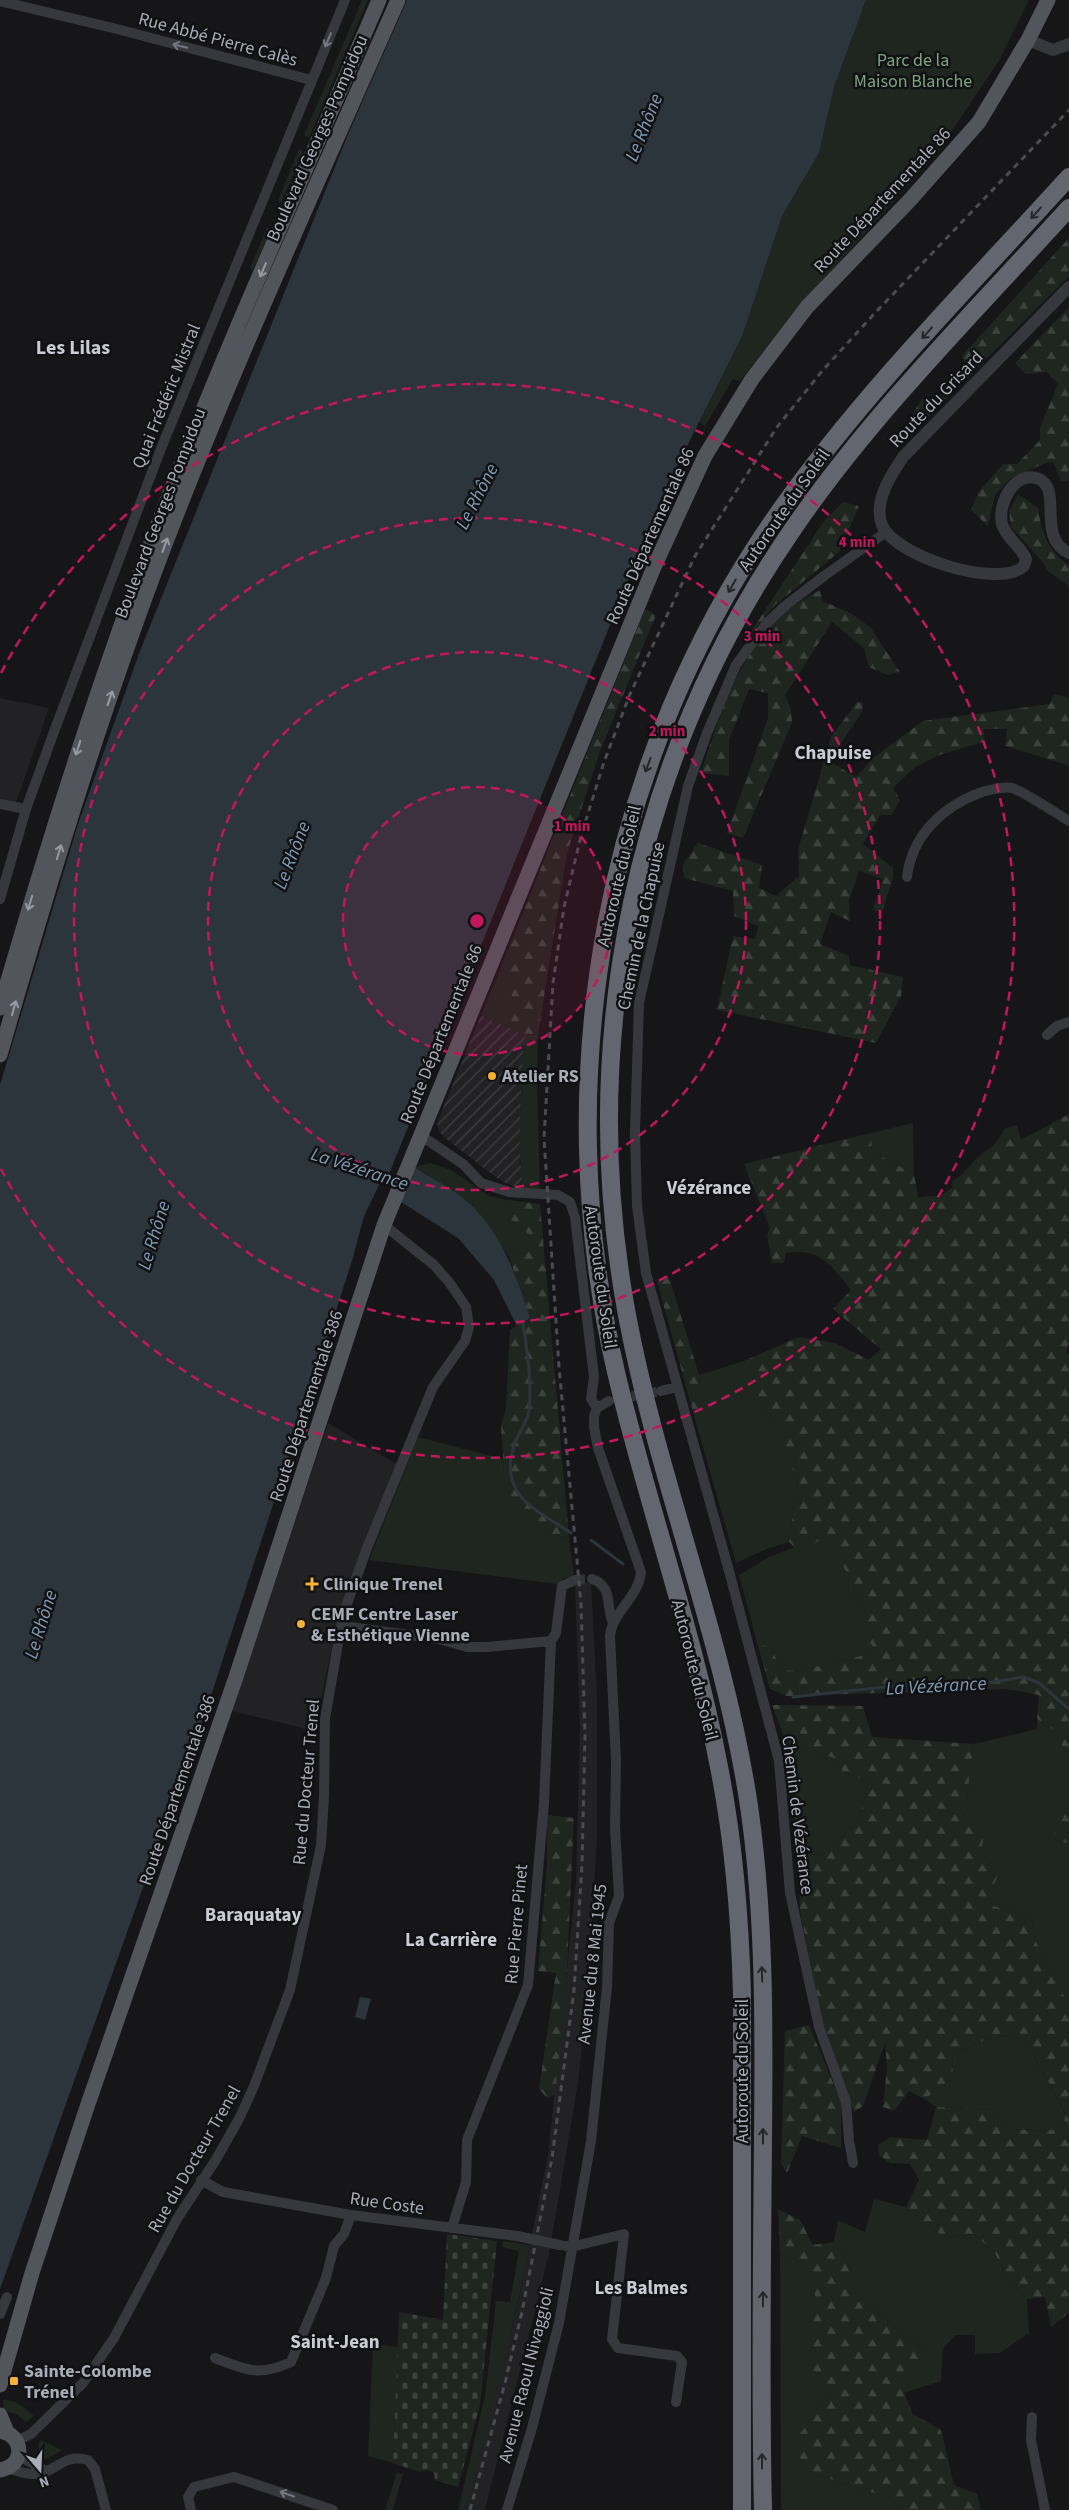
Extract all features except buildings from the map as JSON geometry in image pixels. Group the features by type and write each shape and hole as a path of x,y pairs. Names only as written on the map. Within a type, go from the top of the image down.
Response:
{"highway":[{"name":"Autoroute du Soleil","path":"742,2510 742,1994 736,1879 719,1766 705,1704 640,1466 605,1322 592,1220 587,1143 588,1088 594,992 608,911 623,844 642,783 684,676 715,615 774,519 824,452 895,369 1069,177"},
{"name":"Autoroute du Soleil","path":"763,2510 763,2071 761,1934 757,1880 746,1790 728,1698 639,1371 619,1264 612,1210 608,1143 608,1086 616,994 631,908 645,846 663,788 683,733 703,688 729,635 760,581 796,524 868,432 1069,208"}],"main road":[{"name":"Boulevard Georges Pompidou","path":"0,1008 80,742 157,528 211,392 379,0"},
{"name":"Boulevard Georges Pompidou","path":"0,1055 84,776 176,516 261,312 398,0"},
{"name":"Route Départementale 86","path":"390,1208 654,567 705,456 752,379 807,307 909,202 979,122 1028,40 1048,0"},
{"name":"Route Départementale 386","path":"0,2384 32,2273 236,1678 390,1208"},
{"path":"0,2415 11,2440 4,2469"}],"street":[{"name":"Quai Frédéric Mistral","path":"0,899 26,809 160,451 298,120 311,88 311,80 345,0"},
{"name":"Rue Abbé Pierre Calès","path":"0,1 311,80"},
{"path":"1028,40 1053,50 1069,44"},
{"name":"Route du Grisard","path":"886,532 881,519 881,502 890,480 903,457 1069,287"},
{"path":"886,532 893,540 912,552 945,565 975,572 1000,574 1015,572 1024,566 1026,559 1007,534 1001,511 1004,498 1022,480 1040,479 1049,488 1052,531 1062,550 1069,553"},
{"name":"Chemin de la Chapuise","path":"676,1387 646,1273 638,1206 635,1134 639,1003 688,786 736,665 766,624 784,606 886,532"},
{"path":"907,877 908,866 920,838 938,816 966,798 991,789 1012,788 1069,821"},
{"path":"0,804 26,809"},
{"path":"1047,1035 1057,1026 1069,1022"},
{"path":"420,1135 463,1164 481,1183 494,1189 509,1192 558,1195 570,1202 575,1216 592,1366 591,1399 597,1408"},
{"name":"Rue du Docteur Trenel","path":"11,2440 31,2434 83,2383 100,2361 176,2219 222,2148 246,2103 290,1990 321,1846 325,1719 343,1616 367,1548 433,1387 465,1341 469,1327 466,1306 450,1282 434,1264 384,1225"},
{"path":"661,1390 676,1387"},
{"name":"Chemin de Vézérance","path":"676,1387 729,1571 779,1761 790,1893 819,2027 846,2102 853,2163"},
{"path":"609,1401 597,1408 594,1416 598,1448 641,1572 640,1580 633,1594 613,1623"},
{"path":"592,1579 600,1582 608,1592 609,1614 613,1623"},
{"name":"Rue Pierre Pinet","path":"452,2228 466,2182 466,2152 469,2134 528,1985 544,1803 551,1641 556,1633 562,1586 574,1580"},
{"name":"Avenue du 8 Mai 1945","path":"571,2247 591,2141 592,2116 607,1987 609,1923 618,1896 616,1761 610,1636 613,1623"},
{"path":"342,1626 439,1639 467,1646 487,1647 551,1641"},
{"name":"Rue Coste","path":"201,2180 223,2192 351,2215 517,2236 571,2247"},
{"path":"215,2358 251,2372 281,2367 291,2362 326,2278 334,2246 344,2234 351,2215"},
{"path":"571,2247 624,2234 612,2339 618,2348 677,2356 682,2362 676,2402"},
{"name":"Avenue Raoul Nivaggioli","path":"507,2510 554,2342 571,2247"},
{"path":"0,2314 7,2297"},
{"path":"1032,2417 1031,2440 1045,2510"},
{"path":"11,2440 46,2471"},
{"path":"4,2469 28,2474 46,2471 71,2458 88,2460 95,2469 106,2510"},
{"path":"191,2510 188,2497 194,2487 234,2477 333,2510"}],"shaded area":[{"path":"0,698 49,708 16,803 0,800"},
{"path":"481,1015 525,1035 522,1073 520,1152 523,1168 521,1189 507,1184 489,1172 445,1138 439,1131 437,1123"},
{"name":"Clinique Trenel","path":"328,1423 398,1465 338,1616 315,1731 232,1711"},
{"path":"591,1583 597,1695 597,1838 587,2000 578,2083 549,2254 485,2510 465,2510 517,2309 548,2155 576,1881 580,1726 575,1584"}],"green space":[{"path":"362,0 368,0 309,138 304,135"},
{"name":"Parc de la Maison Blanche","path":"866,0 1029,0 1000,59 937,153 792,314 740,381 733,379 705,426 699,422 742,336 782,216 819,153 834,87"},
{"path":"299,149 303,151 281,203 278,201"},
{"path":"267,227 271,229 253,270 250,268"},
{"path":"1069,238 1069,276 911,434 904,427 922,399 931,404 967,367 962,356"},
{"path":"1069,307 1069,481 1061,481 1054,463 1048,462 1011,478 995,495 988,526 971,510 978,493 1003,464 1017,464 1040,440 1040,428 1058,384 1047,372 1026,374 1015,363"},
{"path":"1018,494 1038,508 1041,525 1047,540 1056,554 1069,565 1069,586 1049,572 1041,560 1011,527 1009,511"},
{"path":"843,502 859,506 839,552 775,605 744,642 824,521"},
{"path":"820,590 823,601 852,614 870,627 900,672 887,675 869,667 864,648 832,622 785,695 791,709 792,723 743,838 727,833 768,718 768,693 749,689 729,740 729,776 701,773 724,705 745,662 773,624 791,608"},
{"path":"645,609 656,615 600,751 567,853 538,1034 525,1035 507,1016 516,978 500,970"},
{"path":"1054,694 1069,698 1069,768 1068,765 1005,746 1007,729 984,729 983,742 939,755 915,767 893,788 900,800 892,815 880,815 863,844 893,868 893,878 882,912 873,910 883,879 859,871 849,901 850,921 831,912 820,944 849,956 850,965 903,977 901,996 876,1043 717,1010 733,936 755,939 758,926 734,916 733,891 684,878 683,864 698,843 762,865 759,888 776,896 799,876 798,850 831,737 857,702 863,703 862,712 829,761 856,777 873,758 923,721 1050,704"},
{"path":"500,970 516,978 525,1035 481,1015"},
{"path":"538,1034 537,1085 540,1190 521,1189 520,1122 525,1035"},
{"path":"1069,1114 1069,1342 1066,1354 1069,1355 1069,1758 1054,1730 1037,1719 1039,1695 1007,1689 786,1696 770,1689 758,1646 770,1645 781,1670 798,1671 877,1652 862,1632 867,1618 863,1601 849,1593 848,1574 824,1537 801,1553 789,1542 797,1483 778,1423 759,1401 744,1361 799,1337 835,1343 869,1360 881,1349 833,1309 851,1290 824,1260 808,1253 798,1252 786,1253 784,1263 772,1263 767,1235 770,1228 744,1164 871,1133 872,1151 914,1174 918,1197 940,1196 953,1187 952,1181 994,1145 1004,1129 1017,1125 1021,1140"},
{"path":"913,1123 914,1174 872,1151 871,1133"},
{"path":"430,1163 451,1170 489,1196 507,1200 507,1218 524,1228 533,1246 521,1255 509,1257 468,1202 414,1167"},
{"path":"507,1200 540,1204 569,1538 547,1534 511,1497 504,1471 501,1426 506,1408 510,1330 530,1318 509,1257 521,1255 533,1245 524,1228 507,1218"},
{"path":"669,1277 699,1375 700,1409 693,1412 657,1281"},
{"path":"744,1361 759,1401 778,1423 797,1483 789,1542 767,1549 736,1563 693,1412 700,1409 699,1375"},
{"path":"418,1437 503,1459 504,1471 547,1534 569,1538 574,1576 564,1578 557,1584 369,1560"},
{"path":"824,1536 848,1574 849,1593 863,1601 878,1652 798,1671 781,1670 770,1645 758,1646 739,1575 769,1557 795,1547 801,1553"},
{"path":"772,1705 863,1706 872,1737 974,1744 964,1817 984,1837 980,1854 994,1865 998,1876 988,1895 993,1906 1031,1917 1036,1942 1064,1996 1069,1998 1069,2313 1051,2327 1045,2297 1027,2299 1009,2283 995,2253 974,2234 943,2237 906,2207 919,2180 910,2164 890,2163 879,2155 878,2145 890,2137 927,2140 936,2107 992,2110 1012,2129 1047,2131 1063,2126 1066,2114 1024,2038 994,2036 952,2055 953,2077 925,2099 909,2091 894,2111 883,2107 887,2068 885,2043 863,2106 854,2112 824,2030 800,1911 798,1856 823,1854 858,1822 869,1781 844,1773 834,1758 785,1739"},
{"path":"1037,1719 1054,1730 1069,1758 1069,1807 1052,1840 1069,1843 1069,1998 1064,1996 1036,1942 1031,1917 993,1906 988,1895 994,1865 980,1854 964,1818 974,1744 1037,1729"},
{"path":"785,1739 834,1758 844,1773 869,1781 858,1822 823,1854 798,1856"},
{"path":"1069,1807 1069,1843 1051,1840"},
{"path":"547,1815 574,1818 566,1989 555,2095 547,2098 539,2089 556,1973 538,1971 547,1866"},
{"path":"809,2025 841,2102 841,2148 802,2136 787,2173 781,2163 785,2031"},
{"path":"994,2036 1024,2038 1066,2115 1063,2126 1048,2131 1012,2129 992,2110 936,2107 925,2099 953,2077 952,2055"},
{"path":"874,2199 906,2207 943,2237 974,2234 995,2253 1009,2283 1027,2299 1029,2333 1000,2353 975,2354 975,2335 955,2335 943,2349 941,2381 904,2393 924,2351 855,2294 854,2273 834,2242 838,2220 865,2232"},
{"path":"778,2209 800,2220 813,2245 834,2242 854,2273 855,2294 924,2351 904,2393 913,2414 941,2430 954,2485 977,2494 981,2510 905,2510 890,2498 815,2474 799,2458 798,2436 833,2392 814,2372 808,2322 816,2298 804,2262 780,2254"},
{"path":"447,2234 497,2241 480,2405 458,2487 435,2480 434,2473 428,2470 420,2472 393,2463 399,2312 443,2320"},
{"path":"503,2241 530,2245 508,2345 474,2477 465,2510 458,2510 485,2396 496,2301 510,2302 519,2251 502,2247"},
{"path":"780,2254 805,2262 816,2298 808,2322 833,2392 798,2436 815,2474 890,2498 905,2510 781,2510"},
{"path":"373,2344 398,2347 393,2463 368,2456"},
{"path":"4,2399 18,2403 34,2416 26,2422 16,2414 3,2410"},
{"path":"41,2440 62,2450 39,2463 39,2442"},
{"path":"397,2472 403,2474 393,2510 385,2510"}],"water":[{"name":"Le Rhône","path":"407,0 866,0 834,87 819,153 782,216 742,336 662,496 385,1184 380,1183 364,1216 352,1261 208,1705 0,2289 0,1085 78,824 140,651 349,132"},
{"path":"414,1167 457,1193 481,1215 491,1228 514,1272 530,1318 517,1326 494,1280 458,1238 401,1202"},
{"path":"360,1997 371,1999 365,2020 355,2017"}],"waterway":[{"name":"La Vézérance","path":"385,1175 398,1179"},
{"name":"La Vézérance","path":"522,1319 526,1340 530,1401 528,1415 514,1446 510,1463 511,1477 516,1489 524,1500 534,1509 571,1533"},
{"name":"La Vézérance","path":"591,1540 623,1564"},
{"name":"La Vézérance","path":"793,1697 922,1683 974,1685 1024,1677 1039,1683 1069,1709"}],"tunnel":[{"path":"617,1399 661,1391"},
{"path":"575,1580 592,1579"}],"railway":[{"path":"470,2510 505,2383 522,2312 552,2158 574,1990 582,1865 585,1736 581,1604 559,1367 544,1138 553,983 564,907 581,836 604,762 630,694 695,556 777,427 823,370 874,314 1069,110"}],"place":[{"name":"Atelier RS","path":"492,1076"},
{"name":"Clinique Trenel","path":"312,1584"},
{"name":"CEMF Centre Laser & Esthétique Vienne","path":"301,1624"},
{"name":"Sainte-Colombe Trénel","path":"14,2381"}],"district":[{"name":"Les Lilas","path":"73,347"},
{"name":"Chapuise","path":"833,752"},
{"name":"Vézérance","path":"709,1187"},
{"name":"Baraquatay","path":"253,1914"},
{"name":"La Carrière","path":"451,1939"},
{"name":"Les Balmes","path":"641,2287"},
{"name":"Saint-Jean","path":"335,2341"}]}
